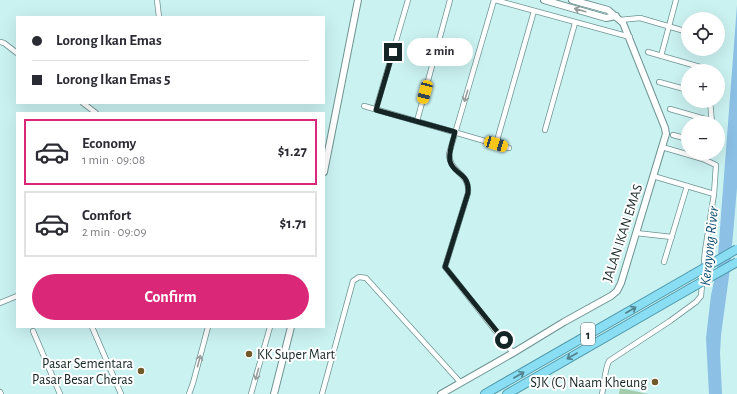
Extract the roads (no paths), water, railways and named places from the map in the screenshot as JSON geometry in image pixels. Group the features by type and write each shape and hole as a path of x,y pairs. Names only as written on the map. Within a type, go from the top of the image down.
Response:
{"highway":[{"name":"1","path":"485,394 737,250"},
{"name":"1","path":"507,394 737,262"}],"street":[{"path":"157,0 159,16"},
{"path":"325,165 358,0"},
{"path":"376,110 408,0"},
{"path":"417,121 450,0"},
{"path":"513,353 445,267 468,193 469,185 465,178 453,167 450,162 449,154 494,0 630,37"},
{"path":"544,0 606,18 640,18 681,30"},
{"path":"572,0 608,10 618,18"},
{"path":"661,56 676,0"},
{"path":"496,144 534,11"},
{"name":"JALAN IKAN EMAS","path":"441,394 611,296 617,291 666,134 630,37 618,18"},
{"path":"545,130 575,23"},
{"path":"0,42 4,43 16,52"},
{"path":"648,52 687,64"},
{"path":"658,82 681,88"},
{"path":"84,104 95,112"},
{"path":"364,106 509,148"},
{"path":"670,109 693,116"},
{"path":"673,135 681,137"},
{"path":"662,147 681,153"},
{"path":"602,394 605,382 606,367 609,361 670,321 696,302 701,296 714,194 716,165 705,160"},
{"path":"653,176 714,194"},
{"path":"664,262 687,186"},
{"path":"636,233 672,237"},
{"path":"322,394 353,282 359,277 366,278 460,382"},
{"path":"0,303 16,296"},
{"path":"92,328 121,394"},
{"path":"189,394 208,328"},
{"path":"251,394 270,328"},
{"path":"274,394 291,328"},
{"path":"33,331 60,394"}],"water":[{"path":"737,5 737,188 730,269 721,335 720,353 722,394 709,394 706,338 711,295 717,268"}],"place":[{"name":"KK Super Mart","path":"249,354"},
{"name":"Pasar Sementara Pasar Besar Cheras","path":"141,371"},
{"name":"SJK (C) Naam Kheung","path":"655,382"}],"water label":[{"name":"Kerayong River","path":"709,246"}]}
